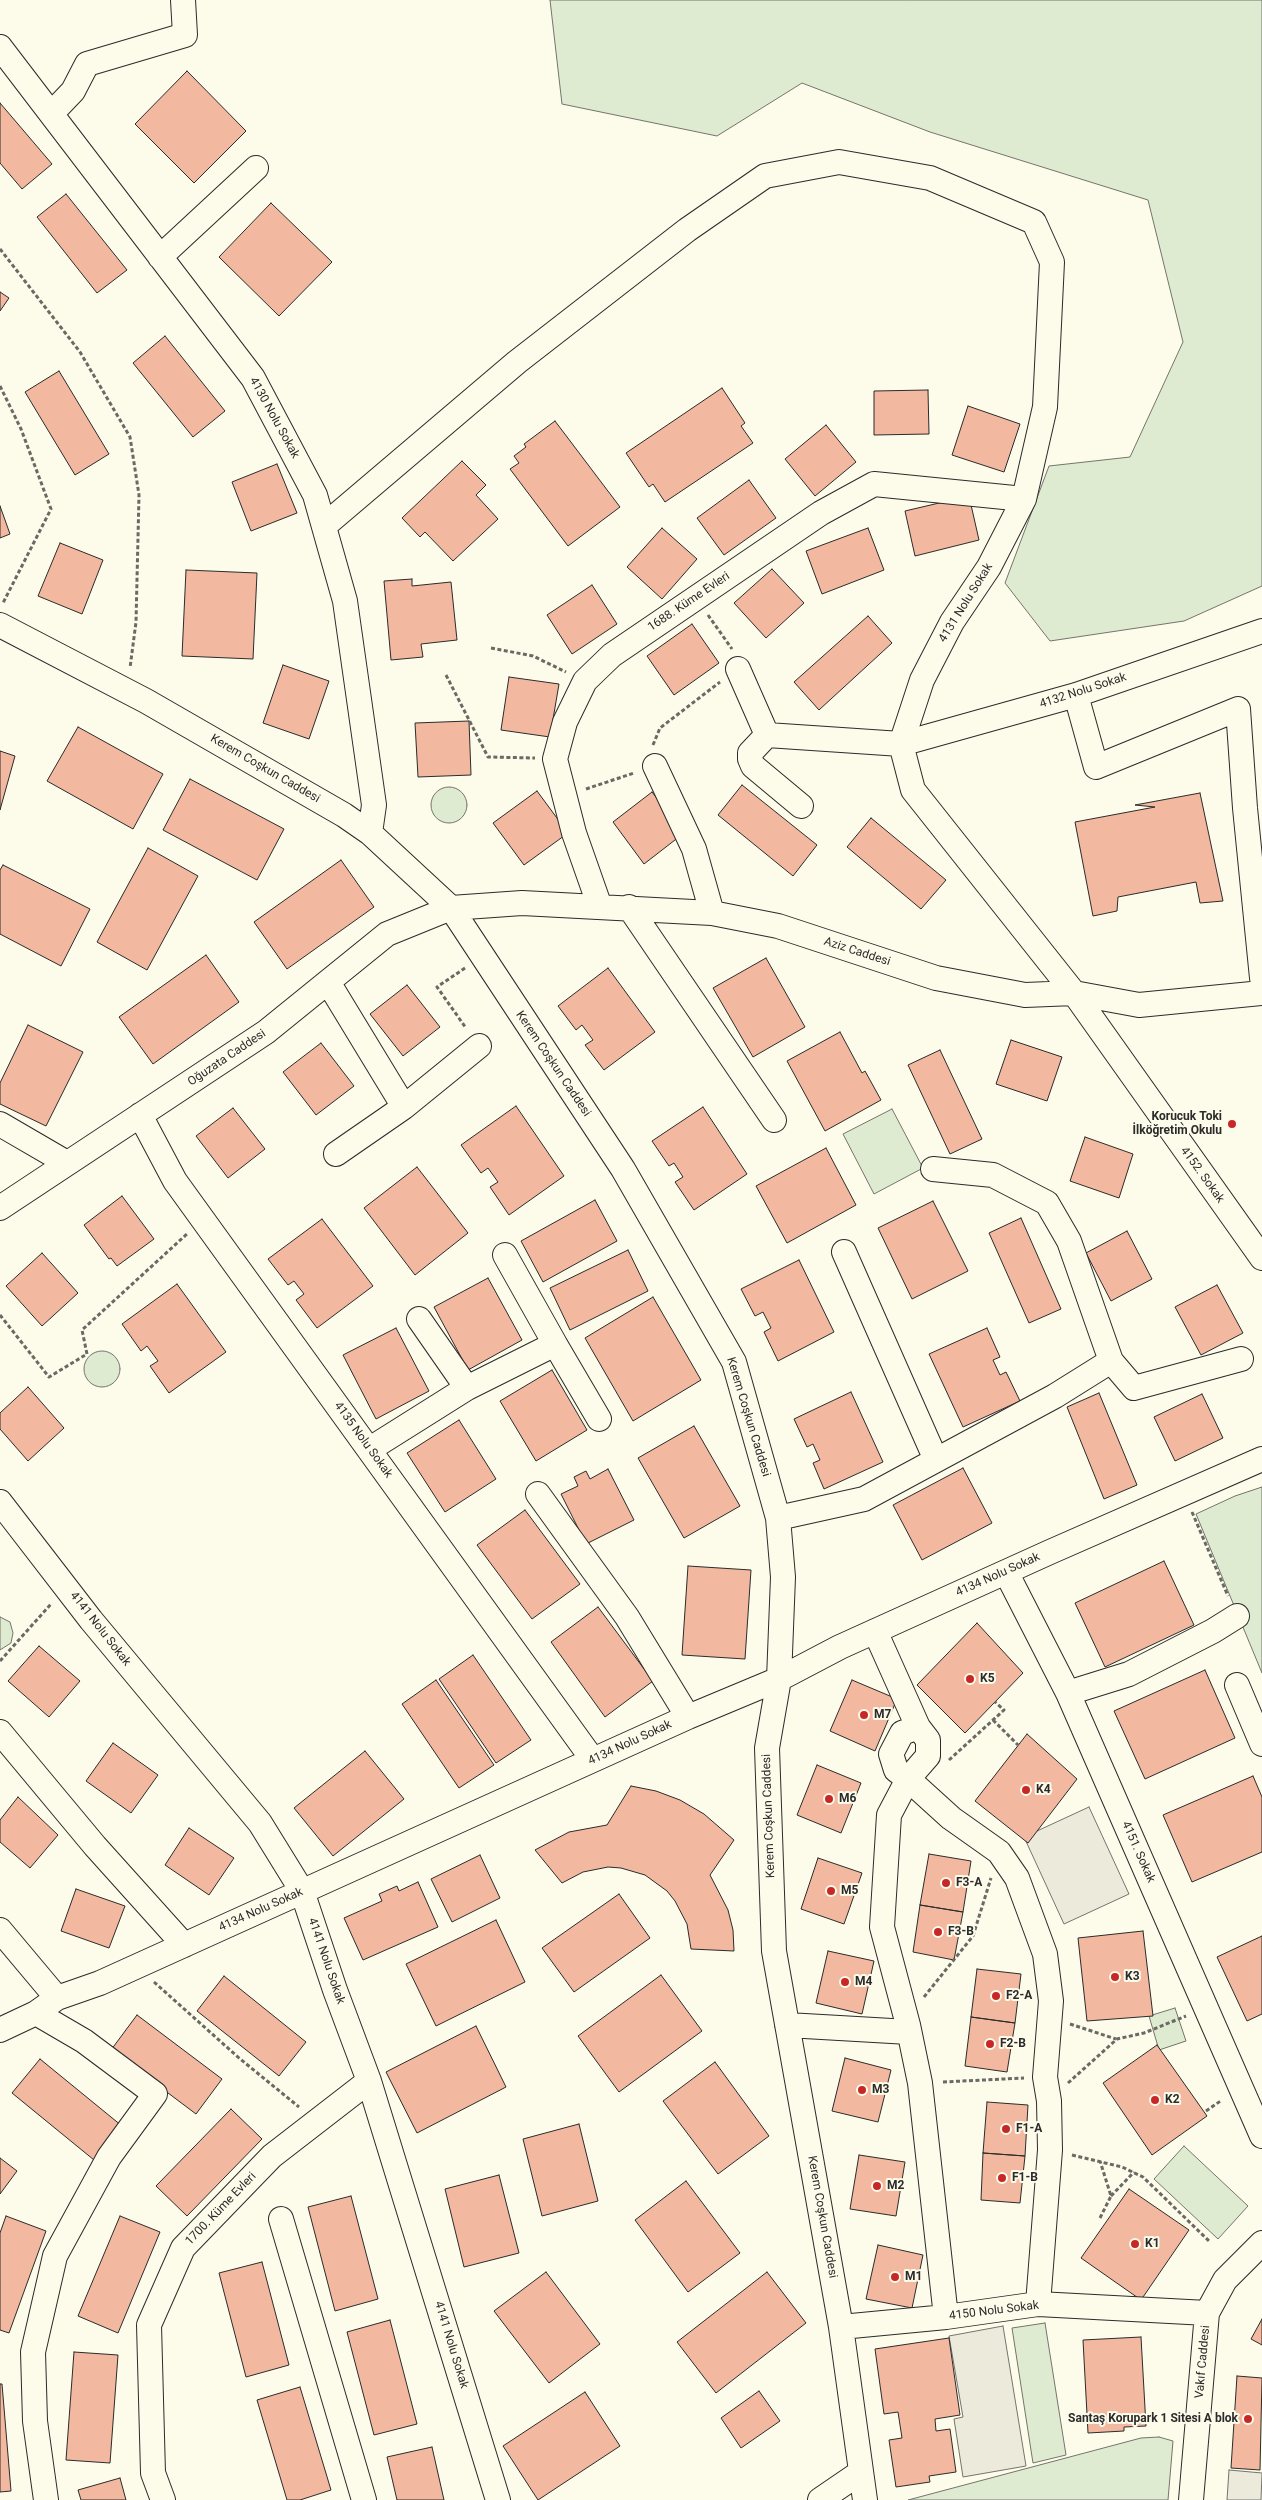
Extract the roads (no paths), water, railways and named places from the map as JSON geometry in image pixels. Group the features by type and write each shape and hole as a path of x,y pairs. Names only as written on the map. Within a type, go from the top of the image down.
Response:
{"street":[{"path":"52,113 73,91 87,64 185,35 184,0"},
{"name":"4130 Nolu Sokak","path":"0,47 253,378 316,495 345,601 374,805 370,833"},
{"name":"4131 Nolu Sokak","path":"324,526 517,362 687,230 765,176 839,162 930,178 1034,222 1052,262 1045,407 1024,500 989,567 952,622 922,680 901,744"},
{"path":"160,257 256,168"},
{"name":"1688. Küme Evleri","path":"600,907 564,797 555,759 565,722 585,681 612,655 821,513 874,484 1024,500"},
{"name":"Kerem Coşkun Caddesi","path":"0,625 127,691 344,815 370,833 451,908 623,1170 734,1362 778,1518 783,1577 779,1679 767,1748 774,1951 841,2327 865,2500"},
{"name":"4132 Nolu Sokak","path":"767,736 901,744 1076,695 1262,631"},
{"path":"738,669 767,736 750,752 753,766 801,806"},
{"path":"1076,695 1096,767 1238,709 1245,808 1262,978"},
{"path":"901,744 913,790 1074,993"},
{"path":"655,766 694,849 712,912"},
{"name":"Aziz Caddesi","path":"451,908 522,903 712,912 778,926 936,978 1026,995 1074,993 1139,1005 1262,993"},
{"path":"629,907 774,1120"},
{"name":"Oğuzata Caddesi","path":"0,1208 266,1032 386,934 451,908"},
{"path":"328,982 404,1107"},
{"name":"4152. Sokak","path":"1074,993 1262,1258"},
{"path":"336,1154 404,1107 479,1046"},
{"name":"4135 Nolu Sokak","path":"140,1115 175,1181 593,1760"},
{"path":"0,1124 67,1163"},
{"path":"934,1169 993,1175 1047,1203 1069,1241 1111,1361 1134,1388 1242,1359"},
{"path":"844,1252 936,1460"},
{"path":"505,1255 599,1419"},
{"path":"419,1319 467,1388"},
{"path":"370,1449 467,1388 555,1344"},
{"path":"778,1518 864,1499 1055,1396 1111,1361"},
{"name":"4134 Nolu Sokak","path":"0,2030 36,2013 57,1998 100,1983 688,1717 779,1679 874,1631 1262,1459"},
{"path":"538,1494 627,1617 688,1717"},
{"name":"4141 Nolu Sokak","path":"0,1502 91,1620 260,1823 302,1892 335,1990 369,2081 498,2500"},
{"name":"4151. Sokak","path":"1006,1572 1068,1693 1262,2136"},
{"path":"1068,1693 1129,1674 1213,1631 1237,1616"},
{"path":"874,1631 918,1727 902,1734 891,1754 896,1770 951,1818 999,1852 1017,1878 1045,1954 1051,2001 1045,2077 1049,2101 1050,2150 1038,2304"},
{"path":"1237,1686 1262,1744"},
{"path":"0,1732 94,1846 184,1945"},
{"path":"908,1779 890,1816 882,1927 908,2026 920,2083 952,2322"},
{"path":"0,1930 57,1998"},
{"path":"36,2013 84,2041 155,2094 109,2157 55,2256 33,2352 35,2421 46,2500"},
{"path":"787,2025 908,2026"},
{"name":"1700. Küme Evleri","path":"163,2500 153,2473 149,2325 183,2248 272,2156 369,2081"},
{"path":"281,2219 364,2500"},
{"name":"Vakıf Caddesi","path":"1191,2500 1207,2313 1225,2280 1262,2243"},
{"name":"4150 Nolu Sokak","path":"841,2327 952,2322 1038,2304 1207,2313"},
{"path":"820,2500 861,2472"}],"place":[{"name":"Korucuk Toki İlköğretim Okulu","path":"1232,1124"},
{"name":"K5","path":"970,1679"},
{"name":"M7","path":"864,1715"},
{"name":"K4","path":"1026,1790"},
{"name":"M6","path":"829,1799"},
{"name":"F3-A","path":"946,1883"},
{"name":"M5","path":"831,1891"},
{"name":"F3-B","path":"938,1932"},
{"name":"K3","path":"1115,1977"},
{"name":"M4","path":"845,1982"},
{"name":"F2-A","path":"996,1996"},
{"name":"F2-B","path":"990,2044"},
{"name":"M3","path":"862,2090"},
{"name":"K2","path":"1155,2100"},
{"name":"F1-A","path":"1006,2129"},
{"name":"F1-B","path":"1002,2178"},
{"name":"M2","path":"877,2186"},
{"name":"K1","path":"1135,2244"},
{"name":"M1","path":"895,2277"},
{"name":"Santaş Korupark 1 Sitesi A blok","path":"1248,2419"}]}
